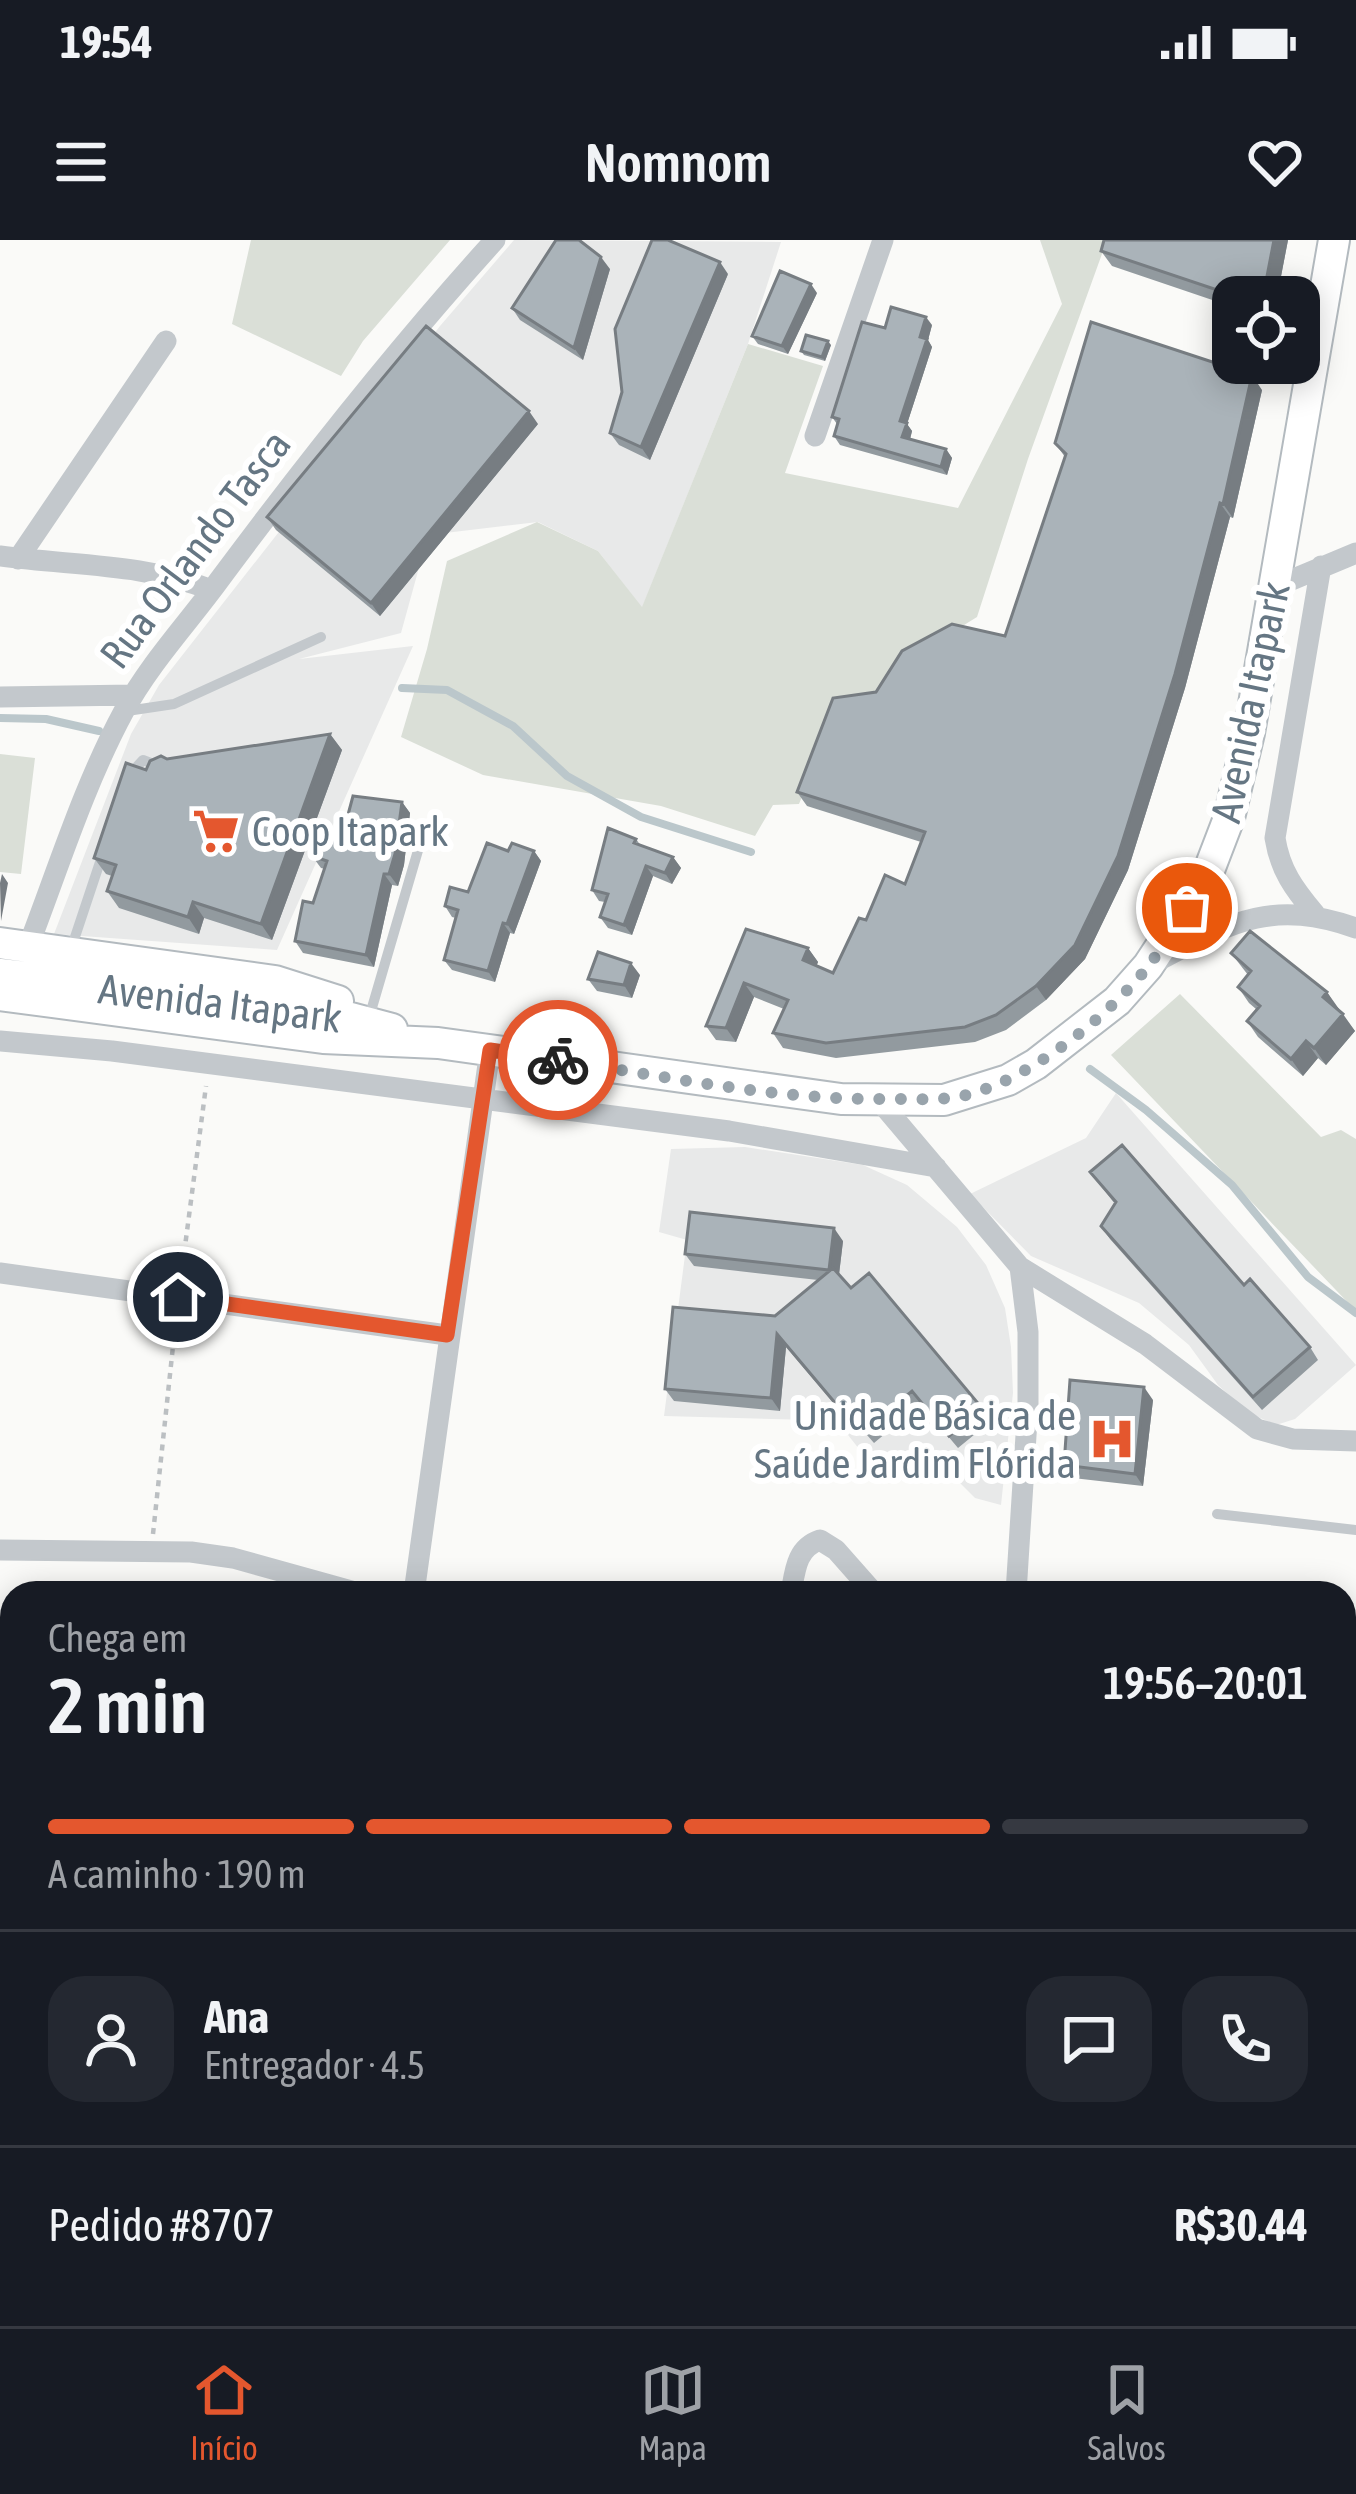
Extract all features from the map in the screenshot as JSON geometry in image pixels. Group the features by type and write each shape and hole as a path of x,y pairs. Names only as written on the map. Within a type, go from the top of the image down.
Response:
{"main road":[{"name":"Avenida Itapark","path":"0,995 236,1002 322,1038 438,1043 808,1096 944,1100 1008,1080 1036,1064 1117,1000 1148,966 1206,878 1229,818 1277,586 1334,240"},
{"path":"14,945 69,952 236,1002 275,981 370,1011 408,1033"},
{"name":"Avenida Itapark","path":"0,974 328,1012 438,1043"}],"street":[{"name":"Rua Orlando Tasca","path":"14,945 128,703 167,645 428,312 495,240"},
{"path":"815,436 883,240"},
{"path":"9,557 166,341"},
{"path":"1277,586 1356,553"},
{"path":"9,557 137,568 178,576 212,590"},
{"path":"1315,914 1289,883 1275,838 1322,566"},
{"path":"0,697 128,703"},
{"path":"1274,915 1289,883"},
{"path":"1148,966 1244,919 1315,914 1356,928"},
{"path":"0,1041 112,1051 729,1131 936,1167"},
{"path":"416,1581 490,1050"},
{"path":"877,1099 1020,1267 1145,1344 1257,1429 1293,1439 1356,1441"},
{"path":"1017,1581 1028,1404 1028,1332 1020,1267"},
{"path":"0,1273 447,1335"},
{"path":"794,1581 805,1548 820,1540 836,1550 863,1581"},
{"path":"0,1550 191,1552 315,1581"}],"lane":[{"path":"128,703 173,704 321,637"},
{"path":"125,786 143,760 164,768"},
{"path":"370,1011 424,830"},
{"path":"69,952 106,843"},
{"path":"1216,1514 1356,1530"}],"shaded area":[{"path":"251,240 450,240 363,341 341,376 232,324"},
{"path":"514,240 781,242 748,344 642,608 598,551 538,522 428,535 401,633 299,659 413,646 277,950 54,934 131,734 159,685 440,326"},
{"path":"1040,240 1107,240 977,617 909,659 883,698 838,707 799,804 773,805 755,836 661,806 483,775 401,737 447,561 537,522 598,551 642,607 748,344 823,366 785,473 958,508 1062,304"},
{"path":"0,754 35,758 21,874 0,872"},
{"path":"1180,994 1321,1137 1341,1130 1356,1139 1356,1311 1111,1055"},
{"path":"1116,1093 1356,1365 1295,1419 1276,1425 1247,1412 1218,1385 1189,1345 1139,1303 1031,1256 970,1194 1086,1138"},
{"path":"745,1147 863,1165 907,1185 957,1227 986,1265 1005,1308 1011,1347 1013,1393 1001,1505 975,1498 941,1464 913,1451 905,1462 885,1467 870,1463 841,1426 811,1420 664,1416 687,1240 659,1232 671,1149"}],"building":[{"path":"556,240 579,240 601,257 574,348 512,308"},
{"path":"652,240 668,240 720,262 641,447 610,433 622,392 615,329"},
{"path":"1104,240 1274,240 1267,276 1212,276 1212,288 1101,251"},
{"path":"780,271 811,284 782,346 752,336"},
{"path":"891,307 926,317 920,337 927,339 900,421 907,423 902,437 946,449 941,467 834,436 839,419 832,417 862,322 885,328"},
{"path":"1091,322 1212,362 1212,384 1250,384 1223,504 1175,674 1118,856 1075,945 1036,986 996,1015 965,1027 826,1043 773,1033 788,1000 744,983 726,1028 706,1026 746,929 808,948 803,960 833,973 859,918 866,920 885,875 905,884 925,832 797,792 833,698 876,692 902,651 952,624 1005,636 1066,454 1055,443"},
{"path":"426,326 529,411 371,603 267,517"},
{"path":"806,335 828,341 822,357 801,351"},
{"name":"Coop Itapark","path":"330,734 261,924 193,902 188,917 107,891 116,865 94,858 126,763 146,770 150,761 161,756 167,759"},
{"path":"353,796 402,802 395,854 389,874 384,874 366,955 295,941 303,901 313,903 327,861 312,856 317,833 341,841"},
{"path":"608,828 673,857 665,873 646,866 624,925 600,917 608,894 592,890"},
{"path":"487,843 508,851 512,843 534,851 488,971 444,960 458,910 445,906 450,887 468,892"},
{"path":"1250,931 1327,992 1323,997 1343,1014 1314,1048 1306,1041 1291,1059 1247,1021 1260,1006 1238,987 1251,971 1231,953"},
{"path":"598,952 631,963 624,985 588,979"},
{"path":"1122,1145 1244,1285 1250,1279 1310,1347 1253,1397 1101,1226 1116,1202 1090,1172"},
{"path":"690,1212 834,1228 829,1270 685,1254"},
{"path":"833,1268 851,1288 869,1273 982,1408 949,1436 912,1391 865,1430 851,1414 847,1417 777,1334 771,1398 665,1389 673,1307 775,1316"},
{"name":"Unidade Básica de Saúde Jardim Flórida","path":"1070,1380 1144,1387 1135,1474 1064,1465"}],"waterway":[{"path":"402,688 447,690 513,726 567,776 641,817 751,852"},
{"path":"0,718 46,719 99,731"},
{"path":"1090,1069 1146,1110 1232,1185 1308,1277 1356,1313"}],"way so far":[{"path":"558,1060 842,1100 944,1100 975,1093 1036,1064 1117,1000 1148,966 1187,908"}],"place":[{"name":"Coop Itapark","path":"216,831"},
{"name":"Unidade Básica de Saúde Jardim Flórida","path":"1112,1439"}],"route":[{"path":"178,1297 447,1335 490,1050 558,1060"}]}
